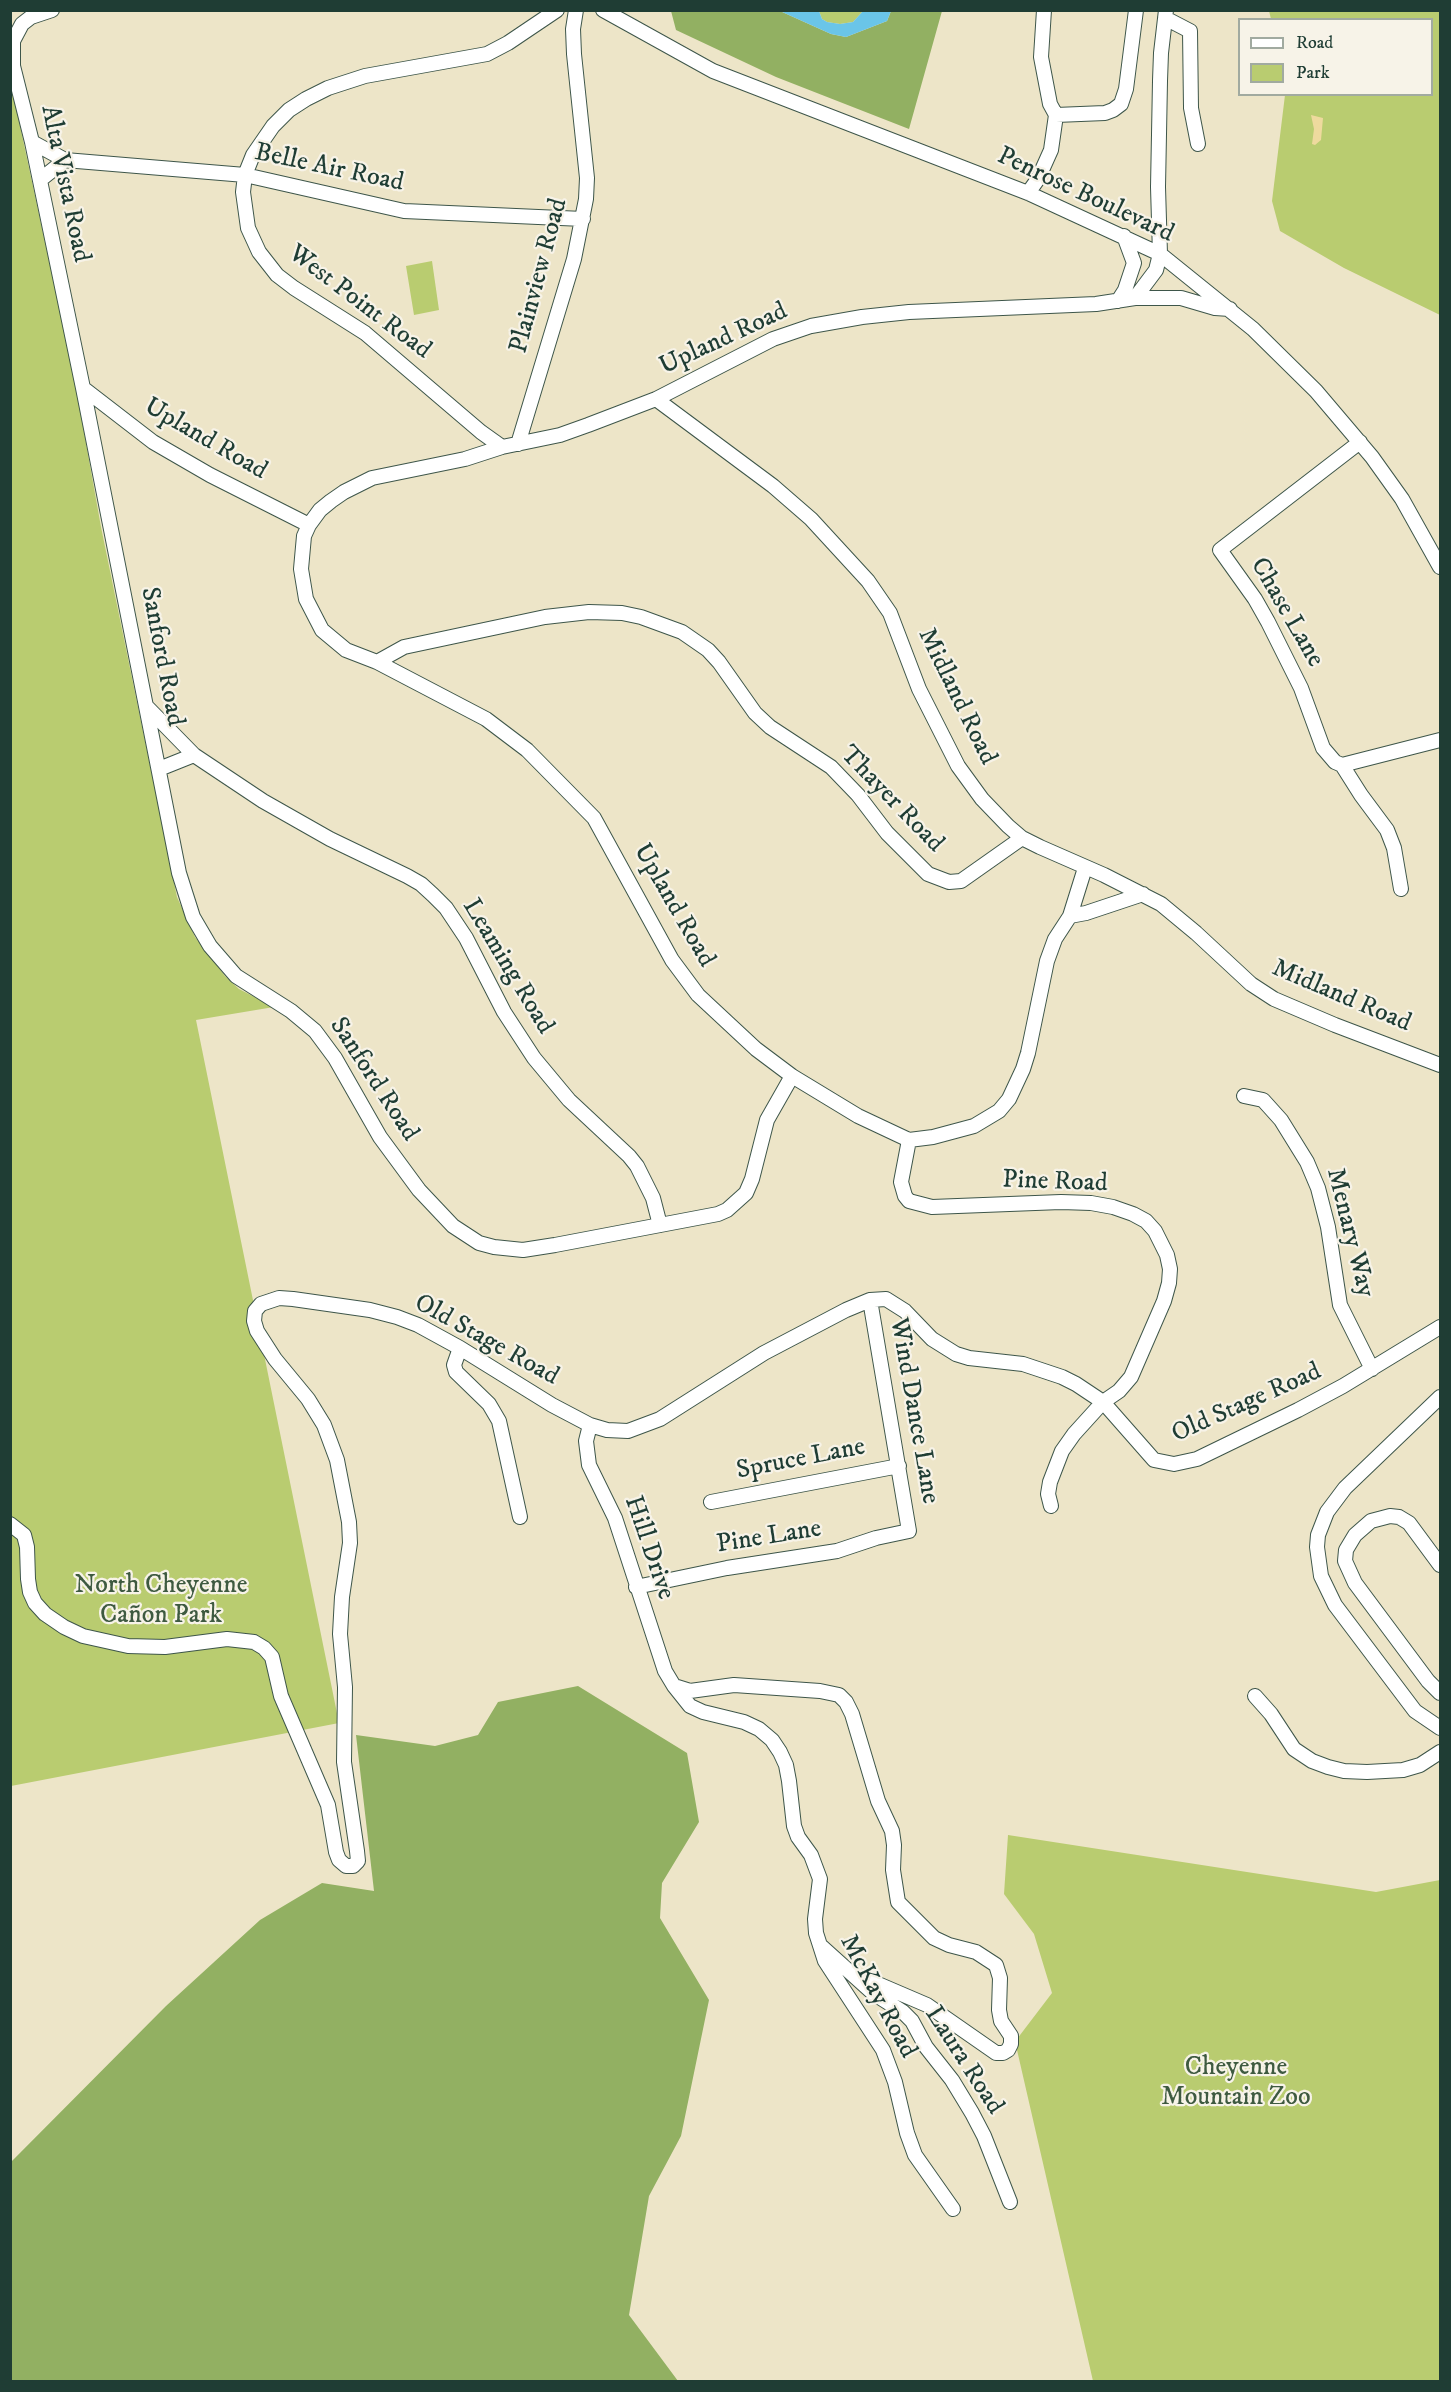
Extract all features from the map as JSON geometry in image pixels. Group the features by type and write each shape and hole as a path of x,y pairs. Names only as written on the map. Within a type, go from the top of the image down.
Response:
{"street":[{"name":"Alta Vista Road","path":"52,10 31,17 22,24 13,42 13,66 32,142 83,388"},
{"name":"West Point Road","path":"502,447 481,432 365,333 277,275 259,252 248,228 243,192 245,175 253,155 273,126 306,99 328,88 365,76 486,54 508,43 556,10"},
{"name":"Plainview Road","path":"518,444 574,259 583,219 587,178 574,54 573,29 576,10"},
{"name":"Penrose Boulevard","path":"603,10 713,71 1028,193 1160,254 1230,309 1297,369 1360,442 1402,499 1439,559"},
{"path":"1028,193 1038,179 1051,150 1056,115 1050,104 1041,57 1044,10"},
{"path":"1056,115 1105,113 1121,104 1126,89 1136,10"},
{"path":"1166,14 1190,31 1191,108 1198,144"},
{"path":"1135,298 1156,270 1160,254 1158,187 1160,81 1166,14"},
{"name":"Belle Air Road","path":"32,142 65,160 245,175 404,211 583,219"},
{"path":"40,180 65,160"},
{"path":"1118,302 1125,290 1134,262 1124,236"},
{"name":"Upland Road","path":"909,1140 829,1100 792,1076 756,1049 699,995 683,977 650,922 602,830 549,770 486,719 377,662 346,650 322,630 306,599 301,569 304,536 309,525 331,501 372,478 465,459 502,447 578,429 656,399 773,339 829,322 909,312 1096,304 1135,298 1181,298 1215,308 1230,309"},
{"name":"Upland Road","path":"83,388 153,442 210,475 309,525"},
{"name":"Sanford Road","path":"83,388 186,901 200,932 236,976 291,1011 315,1032 335,1058 388,1149 419,1190 453,1226 479,1243 523,1250 718,1214 737,1203 746,1193 752,1179 767,1120 792,1076"},
{"name":"Midland Road","path":"656,399 773,486 811,519 853,562 890,613 919,689 958,766 982,799 1022,838 1143,894 1176,916 1251,984 1274,999 1440,1065"},
{"name":"Chase Lane","path":"1342,765 1335,762 1323,748 1301,688 1284,654 1255,599 1220,550 1360,442"},
{"name":"Thayer Road","path":"377,662 404,647 545,617 589,612 641,617 681,632 708,650 755,713 770,727 831,768 858,795 887,833 928,874 949,882 961,881 1022,838"},
{"name":"Leaming Road","path":"147,707 194,755 263,801 330,839 421,884 433,895 466,938 504,1012 534,1058 568,1100 637,1166 654,1198 660,1225"},
{"path":"1401,889 1394,848 1387,830 1342,765 1440,740"},
{"path":"159,769 194,755"},
{"path":"909,1140 933,1137 974,1126 999,1111 1009,1099 1028,1053 1047,962 1055,939 1070,916 1085,868"},
{"path":"1070,916 1143,894"},
{"name":"Menary Way","path":"1244,1096 1263,1100 1281,1120 1306,1162 1322,1204 1340,1305 1372,1369"},
{"name":"Pine Road","path":"909,1140 902,1172 902,1190 909,1201 932,1207 1091,1203 1113,1207 1146,1221 1155,1231 1167,1255 1170,1269 1164,1301 1131,1377 1119,1391 1102,1402 1062,1451 1050,1482 1048,1494 1051,1506"},
{"name":"Old Stage Road","path":"10,1524 24,1535 26,1541 28,1579 35,1603 45,1614 64,1628 83,1636 128,1646 165,1647 227,1639 255,1642 264,1648 272,1657 281,1696 325,1797 339,1860 346,1866 353,1866 358,1861 342,1743 345,1687 341,1614 350,1534 342,1482 331,1440 324,1425 308,1399 275,1359 257,1331 254,1321 255,1311 261,1304 279,1298 370,1310 418,1325 552,1405 591,1425 607,1430 628,1431 660,1419 764,1353 846,1310 870,1300 886,1299 896,1305 932,1339 956,1354 969,1358 1023,1364 1062,1377 1102,1402 1154,1460 1163,1463 1185,1463 1213,1452 1298,1410 1372,1369 1440,1327"},
{"name":"Wind Dance Lane","path":"870,1300 909,1531"},
{"path":"460,1348 454,1365 456,1372 489,1404 499,1421 520,1517"},
{"path":"1440,1397 1345,1488 1327,1512 1318,1535 1317,1547 1321,1576 1335,1605 1415,1711 1440,1728"},
{"name":"Hill Drive","path":"591,1425 586,1441 589,1465 615,1518 665,1671 674,1686"},
{"name":"Spruce Lane","path":"711,1502 899,1466"},
{"path":"1440,1565 1409,1522 1390,1515 1371,1521 1355,1535 1346,1550 1345,1561 1355,1582 1428,1681 1440,1693"},
{"name":"Pine Lane","path":"636,1587 727,1569 813,1556 909,1531"},
{"path":"674,1686 690,1690 734,1685 820,1691 839,1695 846,1702 862,1743 878,1801 892,1831 893,1870 898,1902 934,1938 949,1945 976,1952 996,1965 1000,1978 1001,2022 1011,2036 1011,2044 1008,2050 996,2053 927,2005 859,1979"},
{"name":"McKay Road","path":"674,1686 690,1706 703,1712 744,1722 759,1729 772,1740 780,1752 786,1765 789,1781 794,1827 798,1837 812,1855 820,1879 815,1919 825,1961 883,2050 895,2082 913,2149 953,2209"},
{"path":"1255,1696 1271,1714 1293,1749 1312,1761 1328,1767 1344,1771 1367,1772 1403,1770 1420,1765 1440,1752"},
{"name":"Laura Road","path":"820,1946 873,1994 903,2012 912,2021 926,2047 952,2080 972,2113 984,2136 1010,2202"}],"green space":[{"path":"671,11 780,11 831,34 846,37 887,21 891,11 942,11 909,129 776,77 676,30"},
{"path":"819,11 863,11 853,22 840,24 822,19"},
{"path":"1269,11 1440,11 1440,315 1344,268 1280,231 1272,201 1285,96 1433,96 1433,18 1271,18"},
{"name":"North Cheyenne Cañon Park","path":"10,79 76,387 101,527 177,897 195,937 225,976 239,989 274,1007 196,1020 339,1723 11,1786"},
{"path":"432,261 439,310 414,315 406,266"},
{"path":"578,1686 687,1753 699,1822 662,1883 660,1918 709,2000 681,2136 649,2196 629,2315 678,2381 11,2381 11,2162 166,2006 260,1920 322,1883 374,1891 356,1735 435,1746 478,1735 498,1702"},
{"name":"Cheyenne Mountain Zoo","path":"1008,1835 1376,1892 1440,1880 1440,2381 1093,2381 1017,2050 1017,2039 1052,1993 1034,1934 1004,1894"}],"sand":[{"path":"1311,115 1323,118 1321,140 1315,145 1312,144 1314,129"}],"water":[{"path":"780,11 819,11 822,19 840,24 853,22 863,11 891,11 887,21 846,37 831,34"}]}
